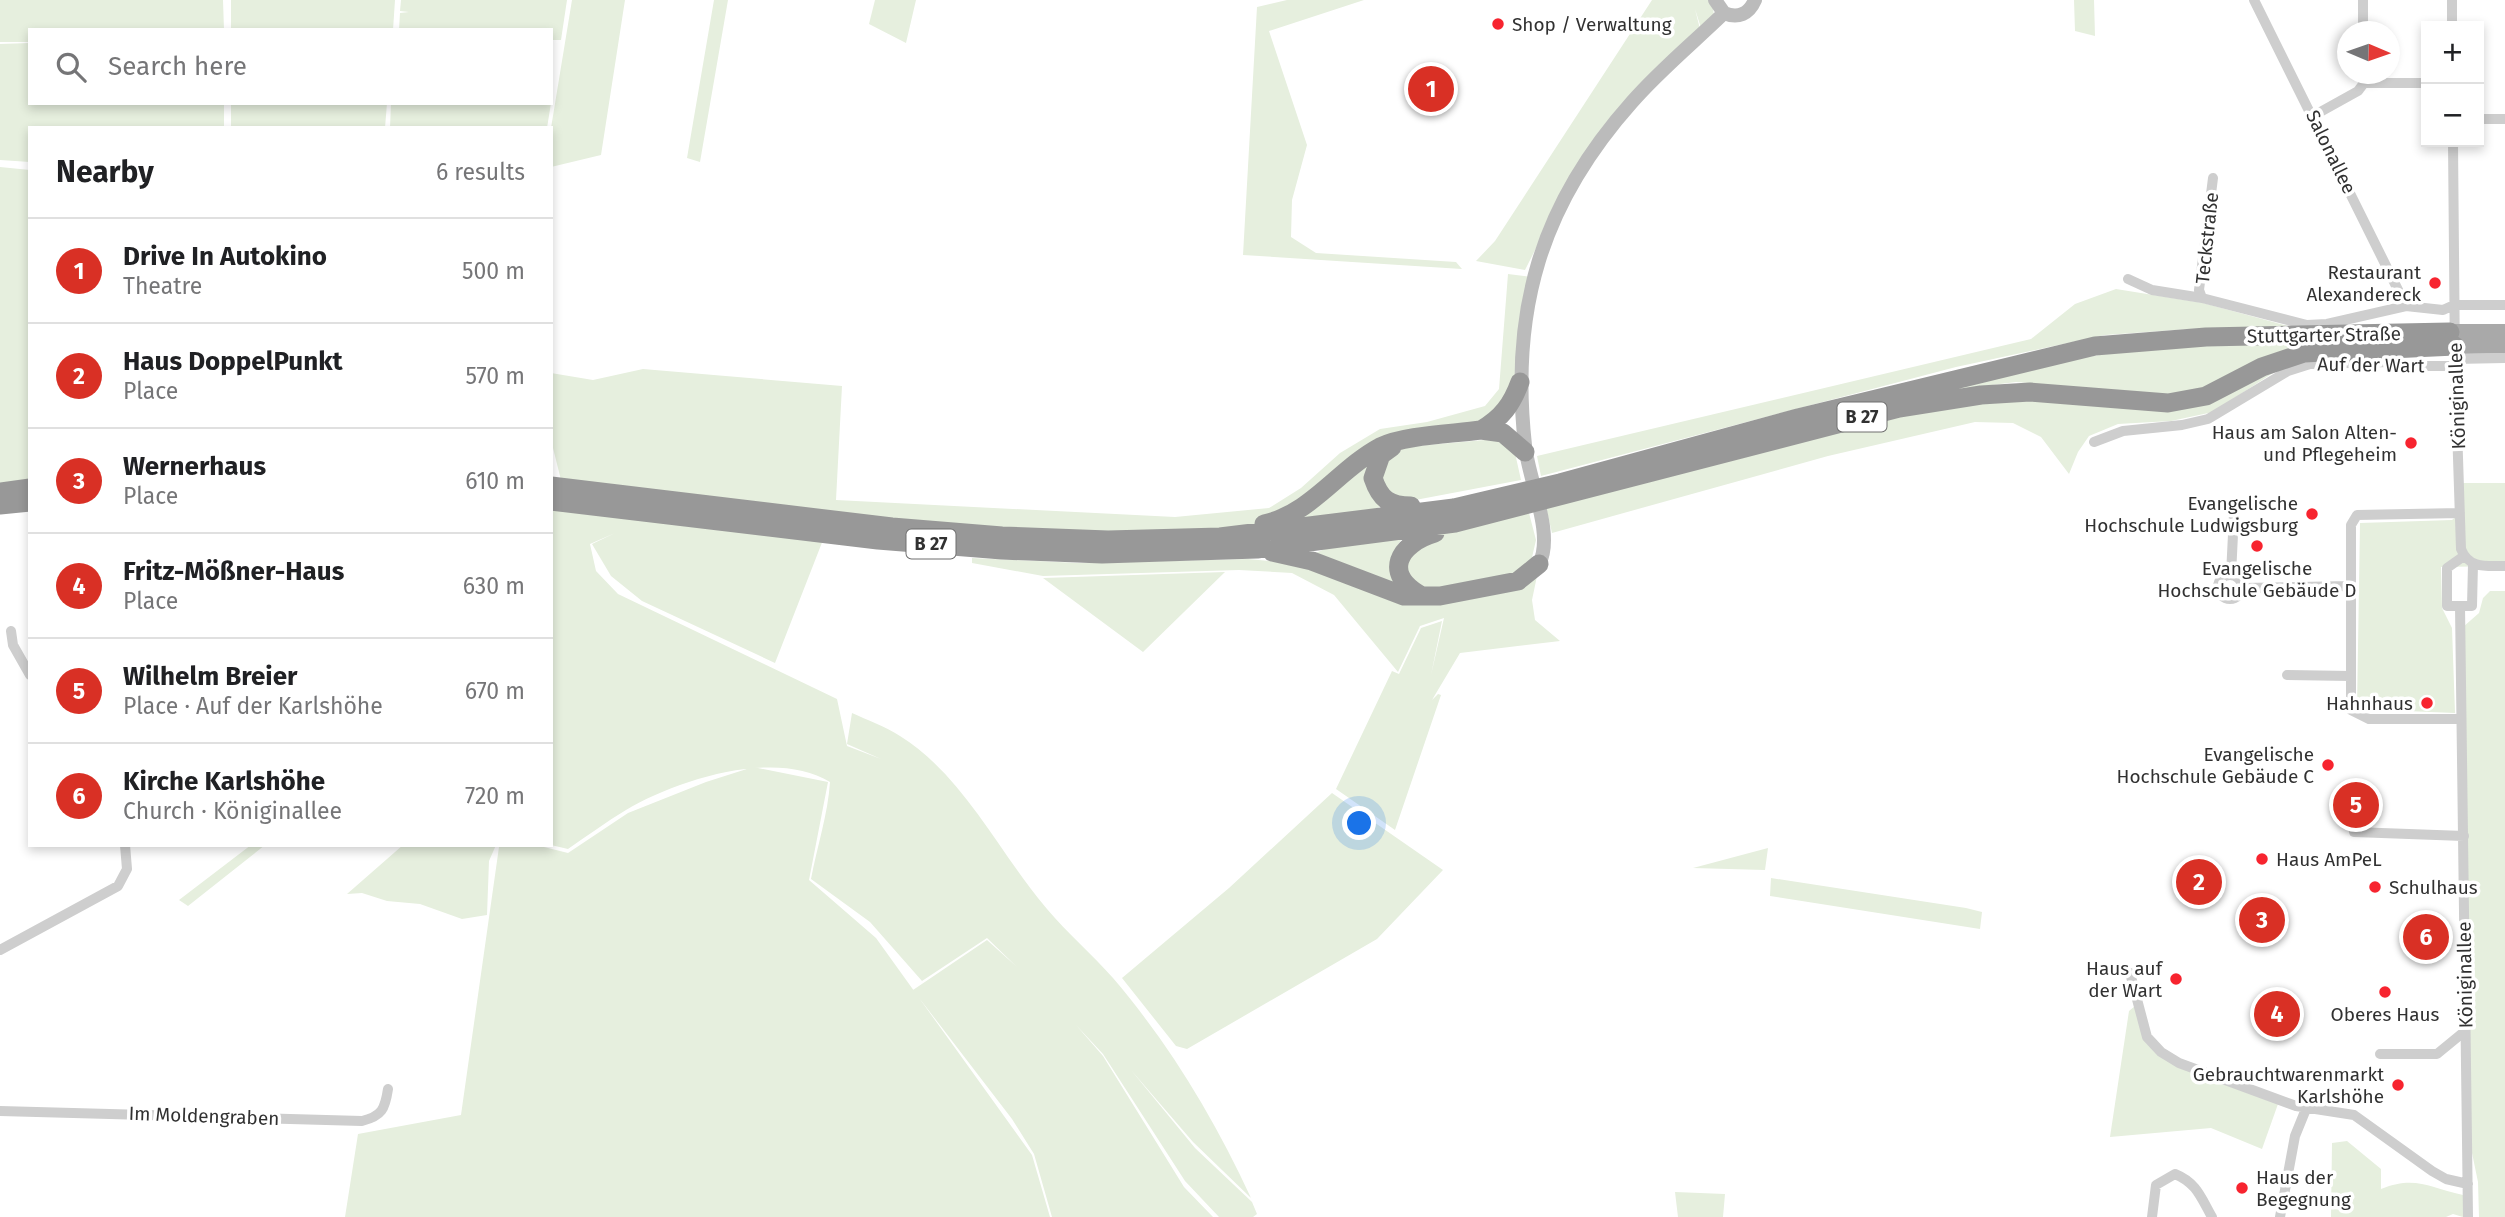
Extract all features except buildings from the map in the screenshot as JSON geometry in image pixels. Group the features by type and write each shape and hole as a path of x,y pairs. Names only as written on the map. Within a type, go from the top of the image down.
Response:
{"highway":[{"name":"Stuttgarter Straße","path":"1562,490 1798,418 2030,360 2144,340 2455,351"},
{"name":"Stuttgarter Straße","path":"1562,490 1899,408 1981,395 2030,392 2168,403 2206,396 2262,367 2304,353 2455,351"},
{"name":"B 27","path":"1480,430 1505,412 1513,401 1520,382"},
{"name":"B 27","path":"1220,537 1273,523 1301,508 1353,464 1382,446 1480,430 1503,433 1525,452"},
{"name":"B 27","path":"1398,442 1381,455 1376,465 1373,478 1382,498 1398,506 1437,504 1454,515"},
{"name":"B 27","path":"553,486 607,499 877,540 1002,550 1102,554 1257,549 1454,515 1562,490"},
{"path":"0,492 28,488"},
{"name":"B 27","path":"553,501 607,499 892,527 1002,536 1108,540 1220,537 1454,515"},
{"path":"0,505 28,502"},
{"name":"B 27","path":"1422,596 1403,582 1398,572 1400,559 1416,540 1445,531 1454,515"},
{"name":"B 27","path":"1257,549 1312,561 1404,596 1440,596 1518,581 1539,564"}],"main road":[{"path":"1715,0 1724,13 1743,15 1755,0"},
{"path":"1539,564 1545,539 1525,452 1520,382 1532,278 1544,242 1571,187 1631,102 1724,13"},
{"name":"Stuttgarter Straße","path":"2455,351 2505,332"},
{"name":"Stuttgarter Straße","path":"2455,351 2505,345"}],"street":[{"name":"Salonallee","path":"2254,0 2406,306"},
{"path":"2363,0 2363,21"},
{"path":"2452,0 2452,21"},
{"path":"2400,81 2421,83"},
{"path":"2313,116 2358,91 2361,84"},
{"path":"2484,119 2505,118"},
{"name":"Königinallee","path":"2453,147 2460,513 2468,560 2472,606 2448,606 2447,568 2468,560"},
{"name":"Teckstraße","path":"2203,298 2199,290 2213,178"},
{"path":"2128,279 2152,290 2203,298 2307,325 2327,324 2406,306 2443,310 2454,305 2505,305"},
{"name":"Stuttgarter Straße","path":"2455,351 2505,358"},
{"name":"Auf der Wart","path":"2094,442 2123,431 2182,425 2208,419 2288,371 2310,364 2392,362 2409,366 2455,351"},
{"path":"2460,513 2357,514 2351,524 2350,586 2351,710 2369,719 2461,719"},
{"path":"2231,575 2234,514"},
{"path":"2468,560 2505,566"},
{"path":"2231,575 2220,582 2222,596 2234,598 2242,588"},
{"path":"2231,575 2239,579 2242,588"},
{"path":"2242,588 2350,586"},
{"name":"Königinallee","path":"2460,606 2468,1217"},
{"path":"11,631 13,645 28,671"},
{"path":"2287,675 2351,676"},
{"path":"2350,798 2354,832 2464,836"},
{"path":"0,950 118,886 127,869 125,847"},
{"path":"2130,973 2147,1037 2161,1052 2179,1063 2306,1110 2354,1115 2432,1171 2446,1179 2468,1184"},
{"path":"2380,1054 2437,1054 2465,1031"},
{"name":"Im Moldengraben","path":"0,1111 362,1121 377,1117 386,1108 388,1090"},
{"path":"2280,1217 2295,1136 2306,1110"},
{"path":"2152,1217 2156,1185 2175,1174 2189,1180 2212,1217"}],"green space":[{"path":"0,0 223,0 224,28 28,28 28,42 0,42"},
{"path":"231,0 395,0 393,28 231,28"},
{"path":"401,0 567,0 561,40 553,40 553,28 399,28 400,13 409,12 400,11"},
{"path":"572,0 625,0 601,155 553,167 551,126"},
{"path":"714,0 728,0 700,162 687,158"},
{"path":"875,0 916,0 906,43 869,24"},
{"path":"1287,0 1364,0 1269,31 1307,145 1292,200 1291,237 1316,253 1456,262 1462,269 1243,255 1257,7"},
{"path":"1652,0 1712,0 1714,16 1701,28 1695,9 1700,29 1583,155 1525,270 1476,261 1495,241"},
{"path":"2074,0 2094,0 2095,36 2075,31"},
{"path":"28,43 28,105 224,105 224,126 28,126 28,162 0,160 0,44"},
{"path":"231,105 387,105 385,126 231,126"},
{"path":"391,105 551,105 547,126 390,126"},
{"path":"0,167 28,170 28,488 0,491"},
{"path":"1508,274 1532,277 1520,382 1491,424 1398,442 1273,523 1108,540 563,488 553,448 553,373 593,380 643,369 842,386 836,500 1175,517 1269,508 1301,488 1340,453 1380,429 1427,422 1485,406 1499,389"},
{"path":"2116,289 2203,303 2295,328 2189,329 2105,335 1956,367 1541,476 1537,456 2031,339 2075,304"},
{"path":"2310,343 2203,391 2164,395 2016,382 1913,395 2042,365 2145,347"},
{"path":"2290,362 2213,412 2171,421 2118,424 2089,436 2078,452 2069,474 2041,437 2013,423 1975,422 1828,456 1552,533 1546,507 1864,421 2014,399 2169,410"},
{"path":"1496,439 1515,453 1521,480 1410,501 1385,494 1378,476 1385,458 1404,447"},
{"path":"1368,461 1382,506 1363,514 1281,525"},
{"path":"2459,483 2505,483 2505,566 2441,567 2442,608 2452,628 2455,713 2357,709 2360,523 2452,520 2460,513"},
{"path":"553,501 823,540 775,663 642,601 611,576 592,544 615,533 590,544 596,571 618,594 837,699 847,746 881,759 847,744 852,713 900,736 943,772 980,816 1047,909 1113,978 1153,1029 1190,1083 1251,1198 1193,1142 1131,1070 1195,1148 1252,1202 1257,1214 1253,1217 1219,1217 1185,1181 1103,1054 1076,1025 1103,1056 1184,1187 1213,1217 1052,1217 1034,1154 1012,1119 913,990 987,940 1017,967 987,938 922,981 870,922 811,879 830,782 808,772 782,768 755,768 698,779 647,799 568,849 553,845"},
{"path":"1529,513 1536,540 1530,566 1511,577 1425,590 1409,581 1406,557 1420,541 1455,529"},
{"path":"1403,537 1392,562 1395,589 1311,555 1329,547"},
{"path":"972,558 1079,563 1248,559 1293,563 1391,599 1537,576 1532,600 1535,620 1560,641 1460,653 1432,700 1438,694 1441,695 1395,830 1336,789 1392,671 1399,674 1421,628 1442,621 1431,675 1444,618 1420,626 1398,672 1334,595 1292,573 1239,570 1043,576 972,563"},
{"path":"1225,572 1143,652 1043,578"},
{"path":"2490,591 2505,591 2505,1217 2479,1217 2478,1182 2471,1148 2463,627 2479,613 2483,598"},
{"path":"753,767 828,782 809,880 876,938 1032,1155 1050,1217 345,1217 358,1134 461,1115 499,847 544,847 568,853 628,813 706,782"},
{"path":"1332,793 1443,870 1377,939 1187,1049 1176,1046 1122,978 1229,888"},
{"path":"248,847 262,847 188,906 179,900"},
{"path":"401,847 495,847 489,861 487,915 462,919 420,904 387,901 362,893 347,894"},
{"path":"1768,848 1765,870 1693,868"},
{"path":"1771,878 1966,908 1982,912 1980,929 1770,896"},
{"path":"2135,1006 2146,1043 2178,1067 2278,1104 2262,1149 2211,1128 2110,1137 2129,1011"},
{"path":"2347,1141 2381,1169 2381,1189 2413,1183 2463,1195 2463,1217 2453,1214 2446,1217 2331,1217 2332,1143"},
{"path":"1675,1192 1725,1194 1723,1217 1678,1217"}],"place":[{"name":"Shop / Verwaltung","path":"1498,24"},
{"name":"Drive In Autokino","path":"1431,89"},
{"name":"Restaurant Alexandereck","path":"2435,283"},
{"name":"Haus am Salon Alten- und Pflegeheim","path":"2411,443"},
{"name":"Evangelische Hochschule Ludwigsburg","path":"2312,514"},
{"name":"Evangelische Hochschule Gebäude D","path":"2257,546"},
{"name":"Hahnhaus","path":"2427,703"},
{"name":"Evangelische Hochschule Gebäude C","path":"2328,765"},
{"name":"Wilhelm Breier","path":"2356,805"},
{"name":"Haus AmPeL","path":"2262,859"},
{"name":"Haus DoppelPunkt","path":"2199,882"},
{"name":"Schulhaus","path":"2375,887"},
{"name":"Wernerhaus","path":"2262,920"},
{"name":"Kirche Karlshöhe","path":"2426,937"},
{"name":"Haus auf der Wart","path":"2176,979"},
{"name":"Oberes Haus","path":"2385,992"},
{"name":"Fritz-Mößner-Haus","path":"2277,1014"},
{"name":"Gebrauchtwarenmarkt Karlshöhe","path":"2398,1085"},
{"name":"Haus der Begegnung","path":"2242,1188"}]}
